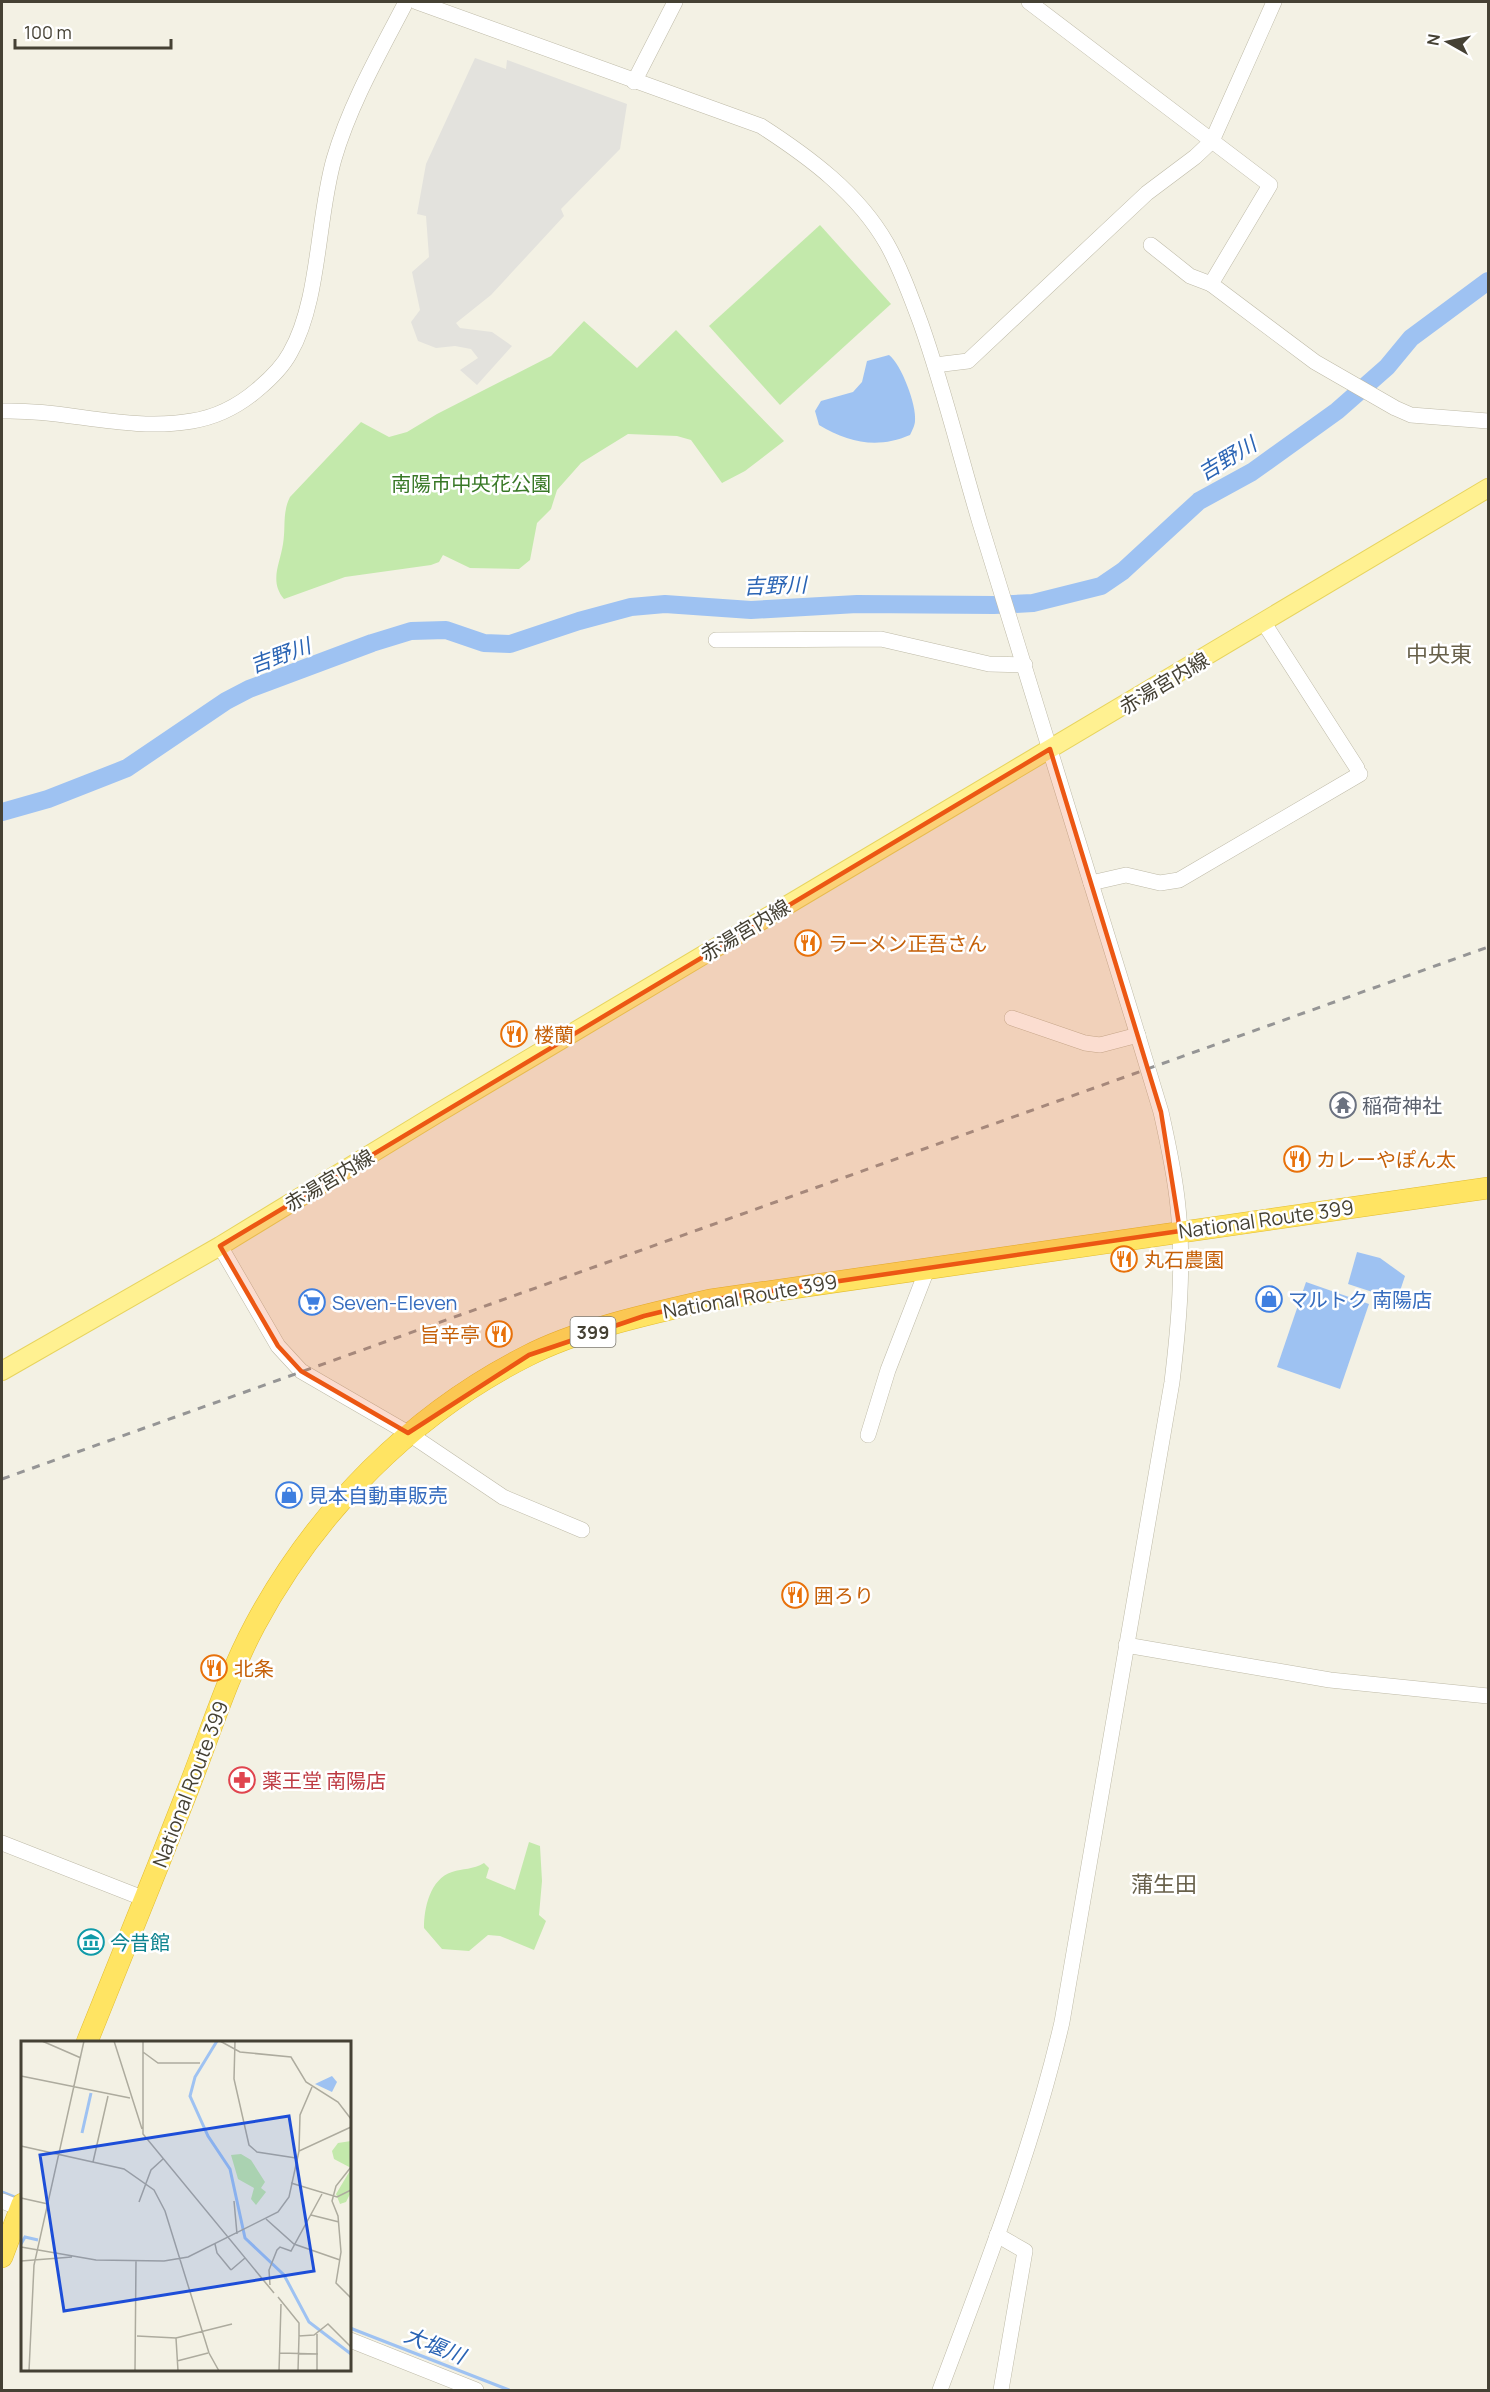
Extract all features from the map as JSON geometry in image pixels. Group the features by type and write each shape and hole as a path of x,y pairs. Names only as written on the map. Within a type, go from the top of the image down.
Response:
{"highway":[{"name":"National Route 399","path":"88,2041 226,1690 255,1625 295,1560 329,1513 408,1433 498,1372 529,1354 644,1316 710,1300 1488,1188"},
{"path":"2,2257 17,2205"}],"main road":[{"name":"赤湯宮内線","path":"2,1371 220,1246 438,1113 1488,488"}],"street":[{"path":"2,411 104,422 190,421 218,415 244,400 271,378 290,354 305,316 324,201 334,157 358,95 406,2"},
{"path":"417,2 760,126 805,156 851,196 871,219 888,245 908,290 935,365 979,521 1137,1035 1171,1158 1180,1231 1179,1320 1172,1382 1062,2022 1049,2078 997,2235 940,2391"},
{"path":"634,82 675,2"},
{"path":"1029,2 1270,185 1211,284"},
{"path":"935,365 968,360 1147,193 1195,157 1212,141 1274,2"},
{"path":"1150,245 1190,276 1211,284 1315,362 1395,408 1411,415 1488,421"},
{"path":"1091,883 1126,875 1160,884 1179,880 1359,771 1264,623"},
{"path":"716,640 881,639 989,664 1025,665"},
{"path":"1012,1018 1100,1045 1137,1035"},
{"path":"220,1246 278,1346 301,1371 408,1433 503,1497 582,1530"},
{"path":"868,1435 888,1370 928,1267"},
{"path":"1126,1645 1330,1680 1488,1696"},
{"path":"2,1843 145,1899"},
{"path":"997,2235 1025,2251 1001,2391"},
{"path":"351,2340 469,2389"}],"highlighted area":[{"path":"1050,749 1161,1112 1180,1231 710,1300 644,1316 529,1355 408,1433 301,1371 278,1346 220,1246"}],"green space":[{"path":"820,225 891,304 780,405 709,326"},
{"name":"南陽市中央花公園","path":"584,321 637,368 676,330 784,441 745,471 722,483 691,440 677,436 628,434 581,463 557,490 551,509 537,523 530,560 519,569 470,568 443,555 439,562 431,565 345,577 284,599 276,579 283,544 286,509 290,497 361,422 389,437 407,432 437,414 551,356"},
{"path":"529,1842 540,1846 542,1881 539,1915 546,1921 534,1950 500,1936 488,1935 469,1951 442,1949 424,1928 427,1903 438,1881 452,1872 484,1863 489,1868 486,1878 515,1890"}],"shaded area":[{"path":"475,58 506,69 507,60 627,104 620,149 561,209 564,216 491,295 456,323 460,328 492,332 512,346 477,385 460,370 478,358 471,349 455,346 436,348 418,341 411,322 420,310 412,272 429,257 426,216 417,214 426,164"}],"water":[{"path":"889,355 903,376 911,395 915,423 910,435 886,442 864,442 841,436 819,425 815,411 821,401 853,392 862,382 867,361"},
{"path":"1357,1252 1380,1258 1405,1276 1397,1300 1348,1284"},
{"path":"1306,1282 1369,1304 1340,1389 1277,1367"}],"waterway":[{"name":"吉野川","path":"2,812 48,799 127,768 226,701 249,689 372,643 411,631 446,630 484,643 510,644 579,621 631,607 665,604 751,610 857,604 994,605 1033,603 1101,586 1123,571 1199,501 1252,472 1337,411 1387,367 1411,338 1488,281"},
{"name":"大堰川","path":"2,2192 17,2198"},
{"name":"大堰川","path":"351,2328 509,2390"}],"railway":[{"path":"2,1479 1488,947"}],"place":[{"name":"ラーメン正吾さん","path":"808,943"},
{"name":"楼蘭","path":"514,1034"},
{"name":"稲荷神社","path":"1343,1105"},
{"name":"カレーやぽん太","path":"1297,1159"},
{"name":"丸石農園","path":"1124,1259"},
{"name":"マルトク 南陽店","path":"1269,1299"},
{"name":"Seven-Eleven","path":"312,1302"},
{"name":"旨辛亭","path":"499,1334"},
{"name":"見本自動車販売","path":"289,1495"},
{"name":"囲ろり","path":"795,1595"},
{"name":"北条","path":"214,1668"},
{"name":"薬王堂 南陽店","path":"242,1780"},
{"name":"今昔館","path":"91,1942"}],"district":[{"name":"中央東","path":"1439,654"},
{"name":"蒲生田","path":"1164,1884"}]}
